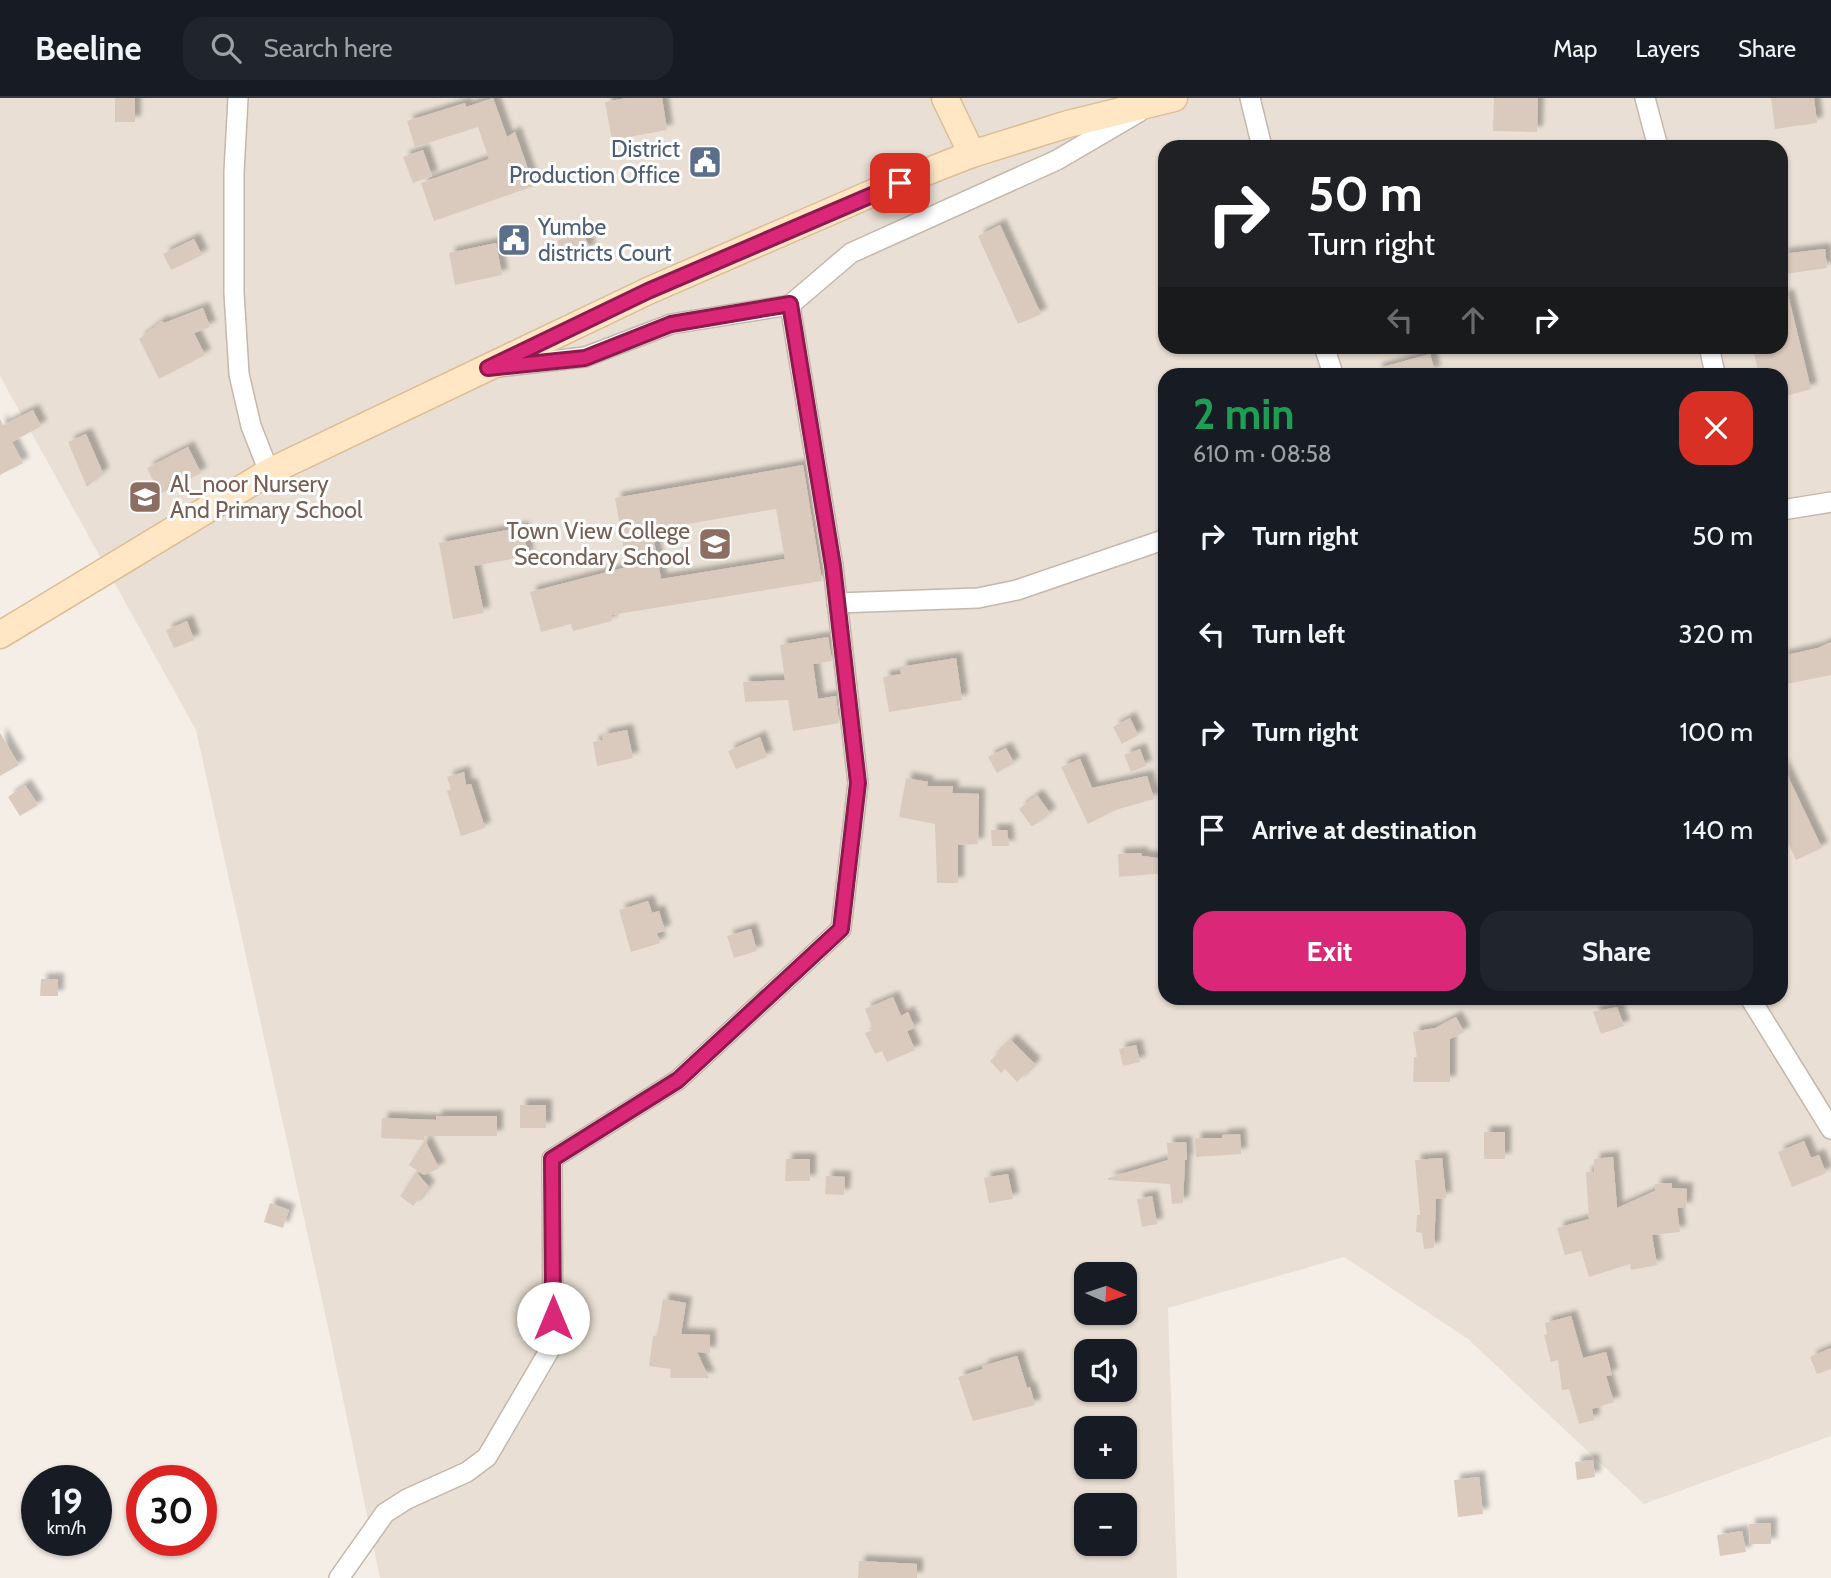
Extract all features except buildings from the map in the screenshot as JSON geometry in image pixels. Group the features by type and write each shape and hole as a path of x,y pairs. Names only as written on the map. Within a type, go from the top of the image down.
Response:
{"main road":[{"path":"945,98 972,154"},
{"path":"0,635 269,472 661,286 875,192 972,154 1069,124 1163,101"}],"street":[{"path":"238,98 234,172 234,293 239,374 251,426 269,472"},
{"path":"1250,98 1260,140"},
{"path":"1645,98 1656,140"},
{"path":"488,368 585,358 671,324 790,304 851,253 1057,160 1163,101"},
{"path":"339,1578 386,1513 407,1499 467,1472 486,1457 553,1344 552,1159 678,1080 841,929 858,783 833,566 790,304"},
{"path":"1788,509 1831,502"},
{"path":"837,603 978,598 1017,590 1158,542"},
{"path":"1754,1005 1831,1129"}],"shaded area":[{"path":"0,98 1831,98 1831,1436 1644,1504 1468,1339 1344,1257 1168,1308 1177,1578 380,1578 330,1336 196,730 0,376"}],"place":[{"name":"District Production Office","path":"705,162"},
{"name":"Yumbe districts Court","path":"514,240"},
{"name":"Al_noor Nursery And Primary School","path":"145,497"},
{"name":"Town View College Secondary School","path":"715,544"}],"route":[{"path":"553,1318 552,1159 678,1080 841,929 858,783 833,566 790,304 671,324 585,358 488,368 648,291 900,183"}]}
